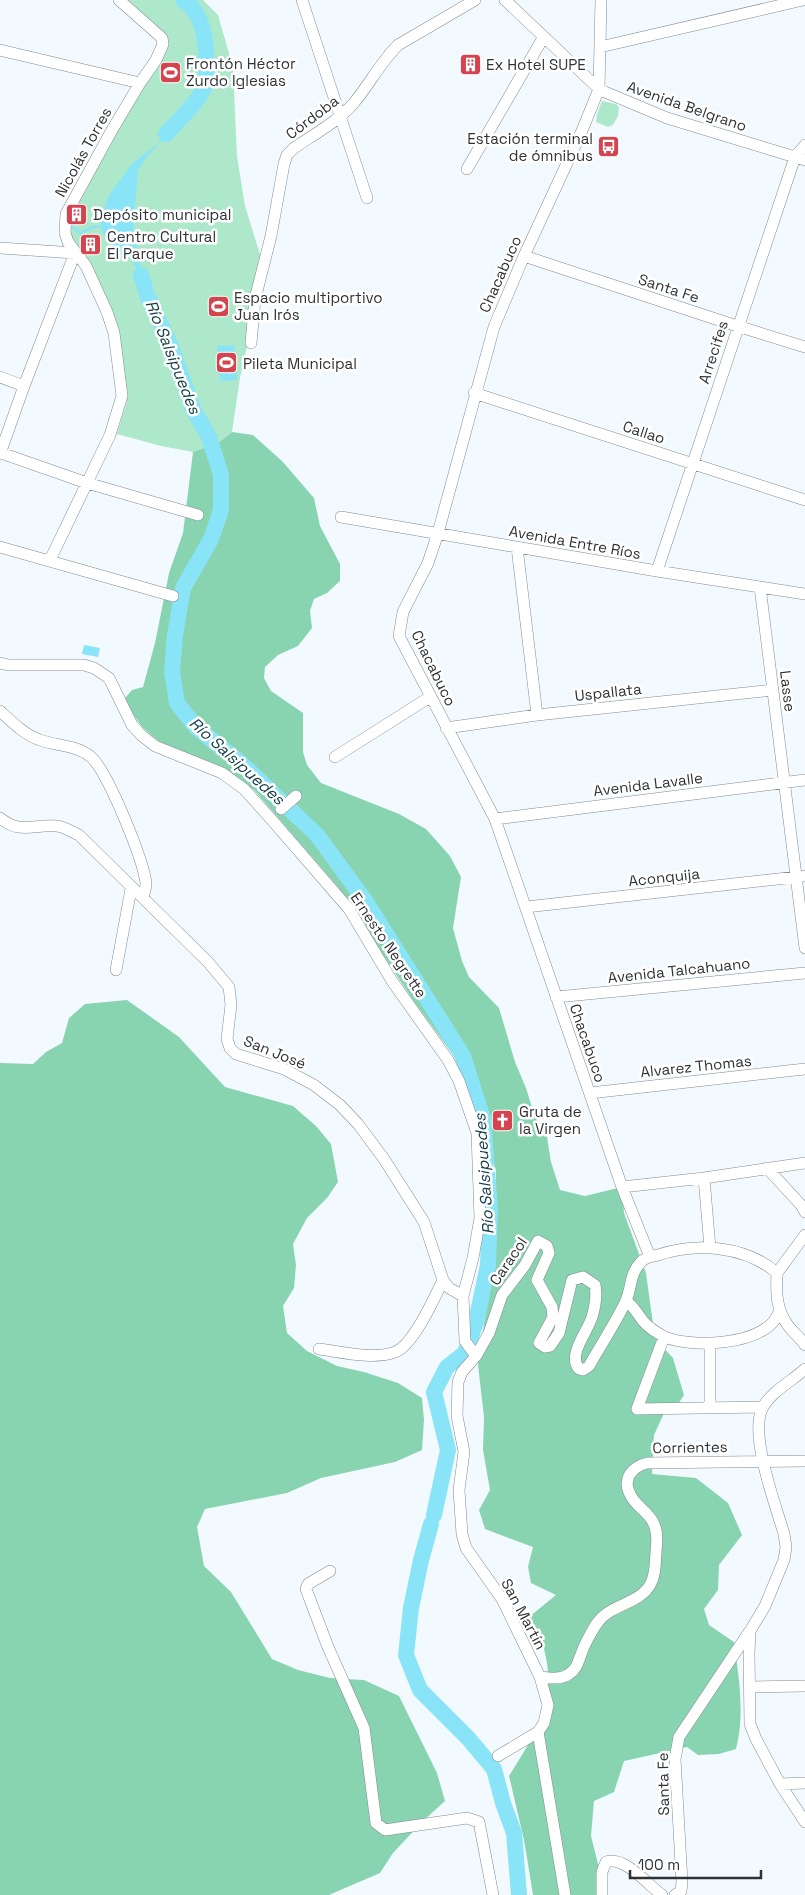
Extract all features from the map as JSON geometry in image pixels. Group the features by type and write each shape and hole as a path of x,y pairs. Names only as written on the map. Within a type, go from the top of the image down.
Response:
{"street":[{"name":"Nicolás Torres","path":"50,560 110,436 122,396 114,333 107,312 86,266 68,242 66,233 66,214 112,130 156,60 163,44 162,38 119,0"},
{"path":"302,0 367,198"},
{"name":"Córdoba","path":"251,343 256,299 271,236 284,164 288,155 294,148 340,116 353,104 387,56 398,45 475,0"},
{"name":"Avenida Belgrano","path":"504,0 599,89 667,118 800,158"},
{"name":"Chacabuco","path":"601,0 599,89 581,134 524,256 494,327 474,393 438,533 428,563 403,612 399,636 495,819 622,1187 650,1257"},
{"path":"600,47 803,0"},
{"path":"467,169 543,38"},
{"path":"0,50 140,83"},
{"name":"Arrecifes","path":"657,571 737,326 805,145"},
{"path":"0,249 75,253 0,454 87,483 198,515"},
{"name":"Santa Fe","path":"524,256 805,347"},
{"path":"0,377 24,386"},
{"name":"Callao","path":"474,393 805,500"},
{"name":"Avenida Entre Ríos","path":"341,517 657,571 805,594"},
{"path":"0,546 173,596"},
{"path":"517,547 537,715"},
{"name":"Lasse","path":"760,587 784,782 801,876 805,948"},
{"name":"Ernesto Negrette","path":"0,663 8,665 84,665 94,668 109,678 132,725 141,735 155,746 222,773 244,789 349,909 392,981 448,1060 459,1082 478,1133 480,1218 473,1258 463,1296 465,1341 476,1356"},
{"name":"Uspallata","path":"446,728 537,715 773,690"},
{"path":"335,757 430,697"},
{"path":"0,711 24,732 39,740 77,749 91,757 116,799 139,855 146,885 143,898"},
{"name":"Avenida Lavalle","path":"495,819 805,780"},
{"path":"281,809 296,796"},
{"name":"San José","path":"0,818 9,825 19,828 58,826 79,836 208,962 229,987 231,1006 227,1039 230,1048 236,1054 284,1069 314,1085 340,1105 358,1124 384,1159 424,1222 443,1280"},
{"name":"Aconquija","path":"526,907 801,876"},
{"path":"116,970 132,889"},
{"name":"Avenida Talcahuano","path":"556,997 805,973"},
{"name":"Alvarez Thomas","path":"590,1093 805,1069"},
{"path":"622,1187 704,1178 805,1163"},
{"path":"767,1168 801,1205 805,1212"},
{"path":"704,1178 710,1248"},
{"path":"805,1235 777,1274 776,1298 787,1324 805,1345"},
{"name":"Caracol","path":"476,1356 489,1334 502,1295 525,1265 538,1241 548,1246 549,1253 538,1280 552,1307 553,1317 539,1342 546,1347 550,1346 559,1334 572,1280 583,1277 595,1285 596,1294 591,1319 580,1339 575,1359 575,1365 583,1370 589,1366 626,1301 633,1272 642,1260 650,1257"},
{"path":"650,1257 687,1248 710,1248 750,1256 765,1263 777,1274"},
{"path":"319,1349 379,1356 396,1352 405,1347 431,1307 443,1280 449,1288 463,1296"},
{"path":"626,1301 633,1306 644,1322 664,1337 693,1344 729,1341 758,1332 774,1322 780,1310"},
{"path":"664,1337 637,1409 763,1407 775,1393 805,1368"},
{"path":"710,1343 710,1408"},
{"name":"San Martín","path":"476,1356 462,1372 458,1382 456,1416 464,1452 459,1490 462,1534 466,1548 502,1599 540,1677 548,1705 544,1723 538,1732"},
{"name":"Santa Fe","path":"675,1895 681,1891 682,1882 675,1759 679,1738 765,1606 784,1560 786,1547 758,1431 758,1417 763,1407"},
{"path":"764,1460 805,1461"},
{"name":"Corrientes","path":"540,1677 554,1679 568,1675 579,1665 582,1651 597,1622 610,1610 642,1594 649,1586 654,1575 658,1537 653,1522 631,1496 627,1484 629,1473 637,1466 647,1463 764,1460"},
{"path":"330,1571 308,1584 306,1589 328,1647 364,1728 376,1823 385,1830 467,1818 479,1822 494,1895"},
{"path":"750,1630 750,1724 780,1784 805,1822"},
{"path":"749,1687 805,1686"},
{"path":"498,1756 538,1732 565,1895"},
{"path":"780,1784 805,1783"},
{"path":"602,1895 602,1872 606,1862 612,1860 626,1865 662,1895"}],"green space":[{"path":"124,0 203,0 218,15 233,67 237,156 245,206 262,261 232,432 218,443 193,452 161,446 117,434 127,401 119,329 109,302 87,264 76,251 68,223 82,188 168,45"},
{"path":"602,101 616,104 619,107 618,116 613,125 608,127 596,122"},
{"path":"232,432 253,435 282,461 314,498 320,526 340,564 340,581 327,593 314,599 310,611 312,628 298,646 278,655 265,667 264,678 271,691 303,713 303,752 307,765 321,783 399,814 426,829 450,856 461,877 453,928 462,961 469,977 499,1008 515,1062 535,1117 547,1137 551,1162 560,1190 585,1196 622,1187 624,1213 646,1273 653,1324 659,1343 673,1358 684,1395 677,1406 666,1409 654,1435 652,1474 696,1478 728,1503 742,1535 719,1565 718,1590 704,1609 709,1625 734,1642 741,1709 736,1749 719,1754 698,1755 687,1747 624,1761 614,1792 594,1801 591,1836 598,1864 597,1895 533,1895 524,1840 509,1776 535,1731 546,1701 548,1668 544,1649 529,1617 556,1595 531,1583 528,1567 533,1547 485,1529 479,1510 490,1490 483,1450 484,1417 478,1365 495,1248 496,1170 454,1056 415,1003 338,887 254,790 215,764 161,743 143,728 129,709 125,698 132,690 143,687 155,643 169,573 183,533 193,452 218,443"},
{"path":"127,1000 179,1037 225,1087 293,1106 316,1126 331,1144 338,1182 327,1198 307,1218 293,1244 296,1265 294,1288 283,1306 287,1333 307,1351 337,1366 398,1383 422,1398 424,1420 422,1450 395,1462 321,1478 287,1493 205,1509 197,1527 204,1566 231,1592 272,1659 298,1670 330,1678 364,1680 399,1696 437,1773 445,1801 393,1853 380,1873 329,1895 0,1895 0,1063 33,1064 46,1052 62,1043 69,1018 85,1004"}],"water":[{"name":"Río Salsipuedes","path":"180,118 138,170 133,231 138,251 134,252 144,273 147,295 129,254 125,256 118,252 102,232 101,225 106,202 110,194 131,165 157,144"},
{"name":"Pileta Municipal","path":"234,345 237,380 220,381 217,346"},
{"path":"84,645 100,648 98,657 82,654"}],"waterway":[{"name":"Río Salsipuedes","path":"166,134 189,110 203,89 206,80 206,49 203,30 196,12 183,0"},
{"path":"70,221 73,227 80,233 93,227 102,226"},
{"name":"Río Salsipuedes","path":"141,275 147,295 170,344 193,409 209,437 221,475 221,510 211,539 183,588 175,635 172,672 177,703 196,727 243,765 317,835 366,902 463,1056 483,1119 490,1209 488,1265 476,1322 465,1353 447,1367 434,1392 448,1450 434,1515"},
{"name":"Río Salsipuedes","path":"431,1524 411,1608 406,1655 420,1690 468,1738 494,1769 503,1803 514,1833 519,1895"}],"place":[{"name":"Ex Hotel SUPE","path":"470,64"},
{"name":"Frontón Héctor Zurdo Iglesias","path":"170,72"},
{"name":"Estación terminal de ómnibus","path":"609,147"},
{"name":"Depósito municipal","path":"77,214"},
{"name":"Centro Cultural El Parque","path":"91,245"},
{"name":"Espacio multiportivo Juan Irós","path":"218,306"},
{"name":"Pileta Municipal","path":"227,363"},
{"name":"Gruta de la Virgen","path":"503,1120"}]}
